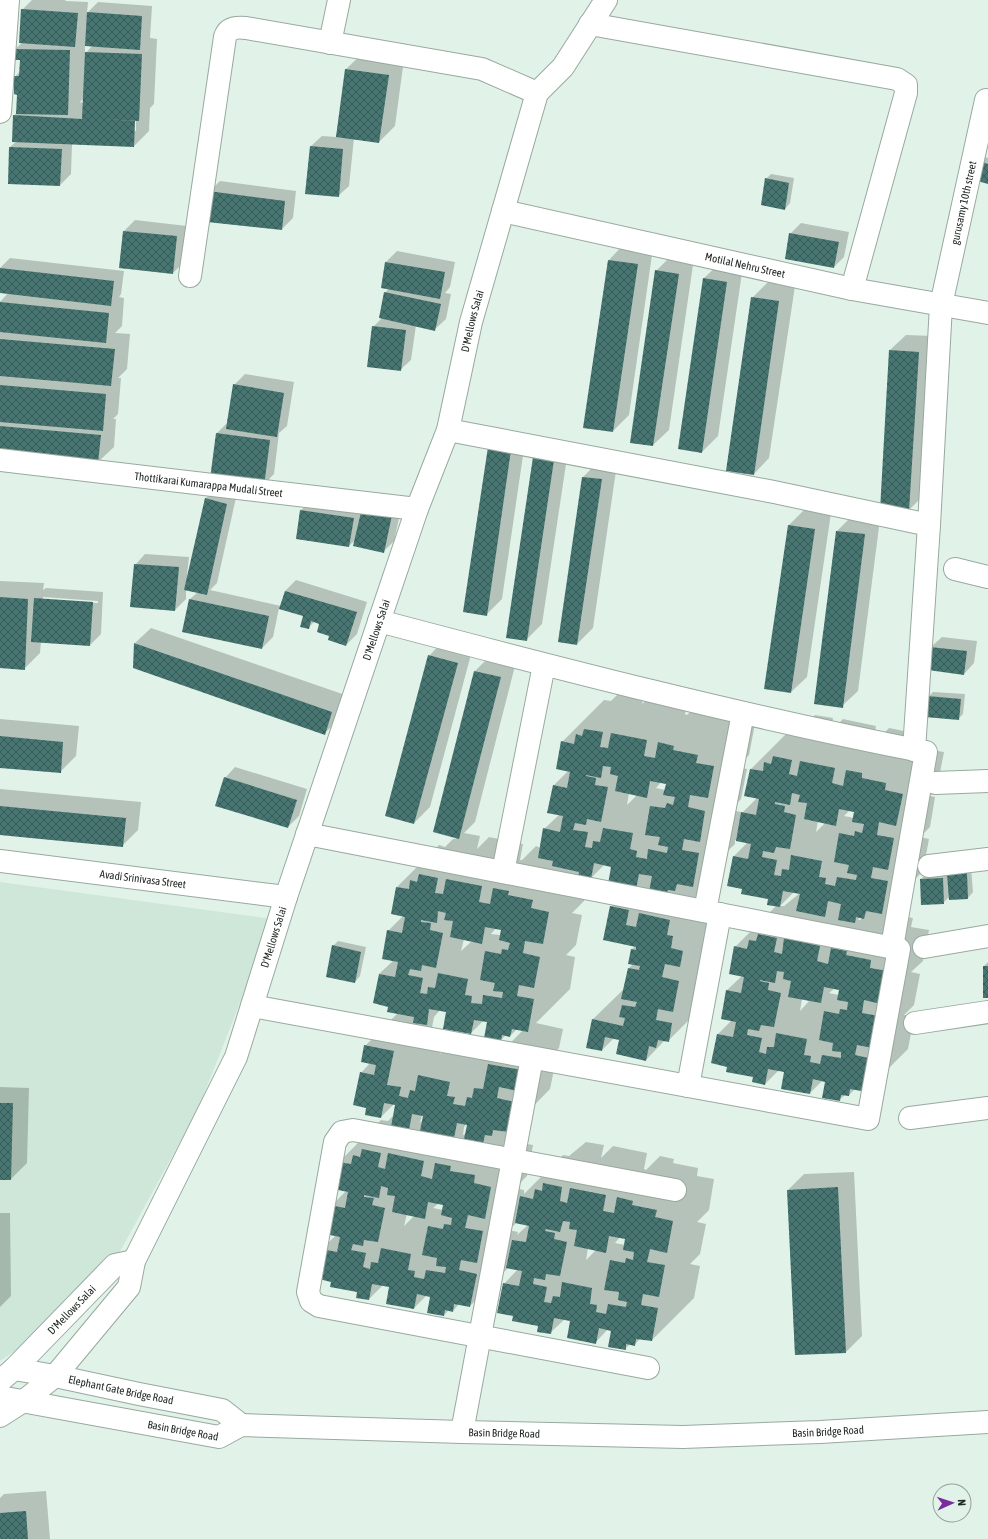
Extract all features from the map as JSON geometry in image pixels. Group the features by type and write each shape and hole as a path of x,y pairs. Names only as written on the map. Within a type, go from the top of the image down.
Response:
{"street":[{"path":"0,112 1,73 8,0"},
{"path":"330,43 339,0"},
{"name":"D'Mellows Salai","path":"55,1376 129,1287 134,1261 236,1057 286,897 379,621 417,509 448,430 471,322 537,93 563,67 606,0"},
{"path":"590,24 897,79 906,85 906,93 852,289"},
{"path":"190,276 227,32 233,28 239,27 482,69 537,93"},
{"name":"gurusamy 10th street","path":"914,750 929,525 941,305 986,100"},
{"name":"Motilal Nehru Street","path":"503,212 852,289 988,313"},
{"path":"448,430 774,492 929,525"},
{"name":"Thottikarai Kumarappa Mudali Street","path":"0,460 417,509"},
{"path":"955,569 988,577"},
{"path":"379,621 742,713 926,752 892,947"},
{"path":"503,872 544,664"},
{"path":"688,1086 742,713"},
{"path":"935,783 988,781"},
{"path":"252,1006 868,1119 899,949 307,834"},
{"path":"929,866 988,859"},
{"name":"Avadi Srinivasa Street","path":"0,862 286,897"},
{"path":"924,947 988,936"},
{"path":"915,1023 988,1012"},
{"path":"462,1432 532,1058"},
{"path":"910,1118 988,1108"},
{"path":"648,1368 320,1306 311,1301 308,1292 335,1142 342,1132 352,1130 675,1190"},
{"name":"D'Mellows Salai","path":"7,1375 115,1265 134,1261"},
{"name":"Elephant Gate Bridge Road","path":"7,1375 55,1376 222,1410 241,1425"},
{"path":"0,1416 25,1400 55,1376"},
{"name":"Basin Bridge Road","path":"0,1397 25,1400 220,1437 241,1425 683,1437 820,1432 988,1422"}],"shaded area":[{"path":"0,882 273,919 198,1109 106,1277 43,1332 0,1361"}],"building":[{"path":"21,9 78,13 75,47 19,43"},
{"path":"87,12 142,16 140,50 85,46"},
{"path":"14,49 70,50 68,115 16,114 17,95 14,94 14,76 19,76 20,60 14,60"},
{"path":"85,52 142,54 139,121 103,119 135,121 134,147 12,142 13,115 82,119"},
{"path":"345,69 389,75 379,143 336,137"},
{"path":"310,146 343,149 339,197 305,194"},
{"path":"9,147 62,149 60,186 8,184"},
{"path":"979,161 988,164 988,184 974,180"},
{"path":"765,178 789,183 785,210 761,205"},
{"path":"208,191 285,201 282,230 207,222"},
{"path":"123,231 177,236 173,274 119,268"},
{"path":"789,233 839,242 834,268 785,259"},
{"path":"608,260 638,264 613,432 583,428"},
{"path":"385,262 445,272 440,299 381,288"},
{"path":"0,268 114,281 111,306 0,293"},
{"path":"655,270 679,274 653,446 630,443"},
{"path":"703,278 727,282 702,453 678,449"},
{"path":"384,292 441,304 435,331 379,318"},
{"path":"751,297 779,301 754,475 726,471"},
{"path":"0,302 109,313 106,343 0,332"},
{"path":"372,326 406,330 401,371 367,367"},
{"path":"0,339 115,349 111,386 0,376"},
{"path":"889,350 919,352 909,511 880,510"},
{"path":"233,384 284,393 277,437 226,429"},
{"path":"0,385 106,394 103,431 0,422"},
{"path":"0,426 101,435 98,463 0,455"},
{"path":"216,433 270,440 264,486 210,479"},
{"path":"488,447 511,450 487,616 463,612"},
{"path":"533,457 554,460 527,641 506,638"},
{"path":"582,477 602,479 577,645 558,642"},
{"path":"205,498 227,504 207,595 184,590"},
{"path":"362,508 392,515 384,553 353,546"},
{"path":"300,510 354,518 349,547 296,539"},
{"path":"788,525 815,529 791,693 764,689"},
{"path":"836,531 865,534 843,708 814,704"},
{"path":"134,564 179,567 175,611 130,607"},
{"path":"285,591 357,612 346,646 328,640 329,636 317,632 319,624 311,621 309,629 300,627 303,616 279,609"},
{"path":"0,597 28,599 25,670 0,668"},
{"path":"34,598 93,602 90,646 31,642"},
{"path":"189,599 269,616 262,649 182,632"},
{"path":"134,643 332,712 325,735 133,668"},
{"path":"930,647 967,651 964,675 928,670"},
{"path":"428,655 458,663 414,824 385,816"},
{"path":"474,671 501,677 459,839 433,832"},
{"path":"927,696 961,699 959,720 925,717"},
{"path":"584,729 603,732 600,747 608,748 611,733 647,740 644,756 655,758 658,742 674,746 673,750 698,755 696,763 714,766 708,798 690,795 688,807 705,811 700,842 684,839 682,850 699,853 693,887 677,884 675,891 668,890 666,896 649,892 652,876 639,874 636,889 608,884 611,867 594,863 591,879 578,877 579,872 552,866 553,861 538,858 543,828 560,832 563,816 547,813 553,785 567,788 570,772 556,769 561,741 574,744 576,734 582,736","holes":["603,766 611,767 610,774 618,776 615,791 647,798 650,781 666,784 663,795 675,797 673,805 667,803 665,808 650,806 645,835 660,837 658,845 668,847 667,853 648,849 647,859 636,857 637,851 630,849 633,833 603,828 600,842 593,841 592,848 585,847 588,832 573,830 575,823 586,825 587,819 601,822 608,787 595,785 596,778 586,775 601,778"]},
{"path":"0,736 63,742 61,773 0,768"},
{"path":"773,756 792,760 789,774 797,776 800,761 835,768 832,783 843,786 846,770 862,773 862,778 886,783 885,790 903,794 896,826 879,822 877,835 894,838 888,870 873,867 871,878 888,881 882,914 866,911 864,919 856,917 855,923 838,920 841,904 828,901 825,917 796,911 800,894 783,891 780,907 767,905 768,899 741,894 742,889 727,886 733,856 748,859 751,844 736,841 741,812 756,815 759,799 744,796 750,769 763,771 764,762 771,764","holes":["792,793 800,795 798,802 807,803 804,819 836,826 839,809 854,812 852,822 864,824 862,833 855,831 854,836 839,833 834,862 849,865 847,873 857,875 856,880 837,877 835,886 825,884 826,878 819,877 822,861 791,855 789,870 782,869 781,876 774,875 777,860 762,857 763,851 774,853 776,847 790,849 796,815 784,812 785,806 775,804 775,802 790,805"]},
{"path":"224,777 297,800 288,828 215,806"},
{"path":"0,806 126,818 123,847 0,835"},
{"path":"967,873 968,899 949,900 947,874"},
{"path":"419,874 438,878 435,893 443,894 446,879 482,886 479,902 490,904 493,888 509,891 508,895 533,900 531,908 549,912 543,944 525,941 523,953 540,957 534,988 519,985 517,996 534,999 528,1032 512,1029 510,1037 502,1035 501,1041 484,1038 487,1022 474,1020 471,1034 443,1029 446,1012 429,1009 427,1025 413,1023 414,1017 387,1012 388,1007 373,1003 379,974 395,977 398,962 382,959 387,930 402,933 405,917 391,914 396,887 409,889 410,880 417,882","holes":["438,911 446,913 444,920 453,921 450,937 482,944 485,927 501,930 499,940 510,943 508,950 502,949 501,954 485,951 480,980 495,983 493,991 503,992 502,998 483,995 482,1004 471,1003 472,996 465,995 468,979 438,973 435,988 428,987 427,994 420,993 423,978 408,975 410,969 421,971 422,965 436,968 443,933 430,930 431,923 421,922 421,920 437,923"]},
{"path":"943,878 944,904 921,905 920,879"},
{"path":"610,906 629,910 626,925 636,927 639,913 670,920 667,935 673,936 671,948 683,951 680,967 665,964 662,977 679,981 673,1012 658,1009 656,1020 672,1023 669,1042 658,1040 656,1048 649,1046 646,1061 616,1054 619,1040 605,1037 602,1051 586,1048 592,1019 623,1026 625,1018 619,1017 622,1005 635,1007 637,1002 621,999 628,968 639,970 640,966 628,964 631,949 636,950 636,947 603,940"},
{"path":"758,934 777,938 774,952 782,954 784,938 820,946 817,961 828,964 831,948 847,951 846,955 871,960 870,968 888,971 881,1004 864,1000 862,1013 879,1016 873,1048 857,1045 855,1055 873,1059 867,1092 850,1089 849,1096 841,1095 840,1101 822,1098 825,1082 813,1079 810,1094 781,1089 784,1072 768,1069 765,1085 752,1082 753,1077 726,1072 727,1067 711,1063 717,1034 733,1037 736,1022 721,1019 726,990 741,993 744,977 729,974 734,946 747,949 749,940 756,941","holes":["777,971 784,972 783,979 791,981 788,997 821,1003 824,987 839,990 837,1000 848,1002 847,1010 840,1009 839,1014 824,1011 819,1040 833,1043 832,1051 841,1052 841,1058 822,1055 820,1064 810,1062 811,1056 804,1055 807,1039 776,1033 774,1047 767,1047 766,1054 759,1052 762,1038 747,1035 748,1029 759,1031 761,1025 774,1027 781,993 768,990 769,983 760,980 775,983"]},
{"path":"332,945 361,952 355,983 326,977"},
{"path":"983,966 988,966 988,998 983,998"},
{"path":"364,1045 394,1051 387,1085 401,1087 399,1096 408,1098 410,1090 415,1091 418,1075 450,1082 447,1096 455,1097 453,1104 465,1106 467,1097 472,1098 474,1088 483,1089 488,1064 522,1070 518,1091 499,1087 497,1098 515,1102 509,1132 493,1130 492,1136 485,1135 483,1143 464,1139 467,1125 457,1123 454,1138 420,1131 423,1116 412,1114 409,1130 391,1127 395,1105 384,1103 381,1118 365,1115 366,1108 353,1105 360,1072 374,1075 376,1065 361,1062"},
{"path":"0,1103 13,1103 11,1180 0,1180"},
{"path":"362,1149 381,1153 378,1167 385,1169 388,1153 424,1161 421,1176 432,1179 435,1163 451,1166 450,1171 475,1175 474,1183 491,1187 485,1219 468,1215 465,1228 483,1231 477,1263 461,1260 459,1270 477,1274 470,1307 454,1304 453,1312 445,1310 444,1316 427,1313 430,1297 417,1294 414,1309 386,1304 389,1287 372,1284 369,1300 356,1298 357,1292 330,1287 331,1282 315,1278 321,1249 337,1252 340,1237 325,1234 330,1205 345,1208 348,1192 333,1189 338,1162 351,1164 353,1155 360,1157","holes":["381,1186 388,1188 387,1195 395,1196 392,1212 425,1219 428,1202 443,1205 441,1215 452,1218 451,1225 444,1224 443,1229 428,1226 422,1255 437,1258 436,1266 446,1267 445,1273 426,1270 424,1279 414,1277 415,1271 408,1270 411,1254 381,1248 378,1263 371,1262 370,1269 363,1267 366,1253 351,1250 353,1244 363,1246 364,1240 378,1242 385,1208 372,1205 374,1198 364,1197 364,1195 379,1198"]},
{"path":"543,1183 562,1187 560,1201 567,1203 570,1188 606,1195 603,1211 614,1213 617,1197 633,1201 632,1205 657,1210 655,1217 673,1221 667,1253 650,1249 647,1262 665,1265 659,1297 643,1294 641,1305 658,1308 652,1341 636,1339 635,1346 626,1344 626,1350 608,1347 611,1331 599,1328 596,1344 567,1338 570,1321 554,1318 551,1334 537,1332 538,1326 512,1321 513,1316 497,1313 503,1283 519,1286 522,1271 506,1268 512,1240 526,1242 529,1226 515,1223 520,1196 533,1199 535,1189 542,1191","holes":["563,1221 570,1222 569,1229 577,1230 574,1246 606,1253 609,1236 625,1239 623,1250 634,1252 633,1260 626,1258 625,1263 610,1260 604,1290 619,1292 618,1300 627,1302 626,1307 608,1304 606,1314 596,1312 597,1305 590,1304 592,1288 562,1282 560,1297 553,1296 551,1303 544,1302 547,1287 533,1284 534,1278 545,1280 546,1274 560,1276 567,1242 554,1239 555,1233 545,1231 546,1229 560,1232"]},
{"path":"838,1187 846,1353 795,1355 787,1190"},
{"path":"26,1511 28,1539 0,1539 0,1513"}]}
